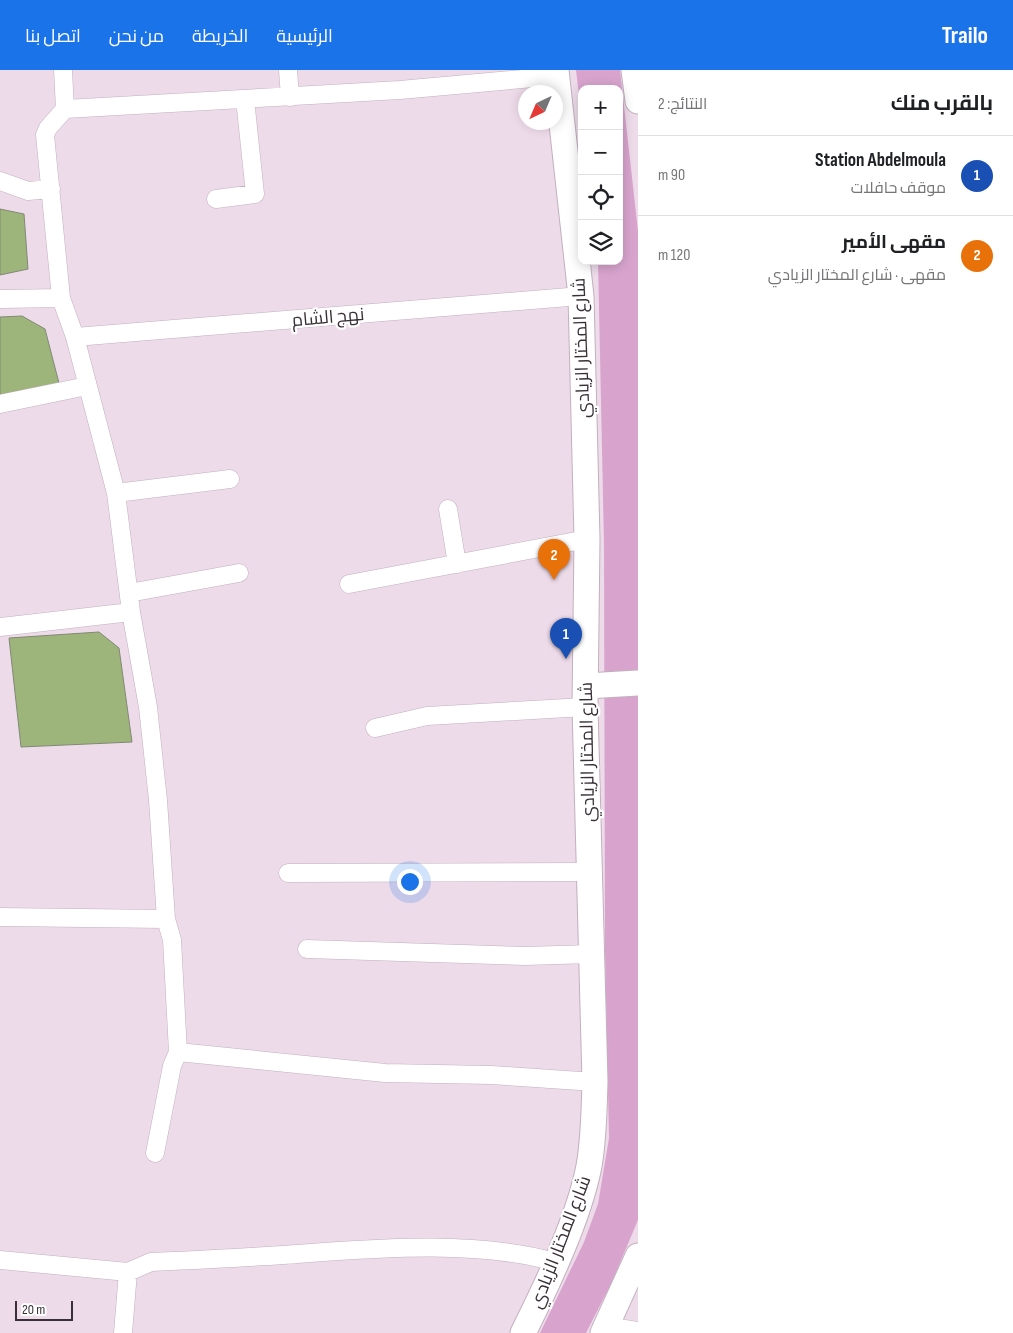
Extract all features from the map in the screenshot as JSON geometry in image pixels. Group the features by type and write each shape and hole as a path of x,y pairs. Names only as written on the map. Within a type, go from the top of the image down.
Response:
{"main road":[{"path":"634,70 638,101"},
{"name":"شارع المختار الزيادي","path":"523,1333 555,1262 581,1196 589,1166 595,1082 585,696 586,539 581,296 556,73"},
{"path":"585,696 638,684"},
{"path":"604,1330 638,1256"}],"street":[{"path":"63,70 65,110"},
{"path":"288,70 290,97"},
{"path":"155,1153 172,1066 178,1052 172,940 166,919 158,800 148,707 131,612 116,492 75,337 61,298 45,135 48,128 65,110 290,97 556,73"},
{"path":"216,199 254,194 244,99"},
{"path":"0,181 28,191 51,189"},
{"name":"نهج الشام","path":"75,337 581,296"},
{"path":"0,299 61,298"},
{"path":"0,404 87,386"},
{"path":"116,492 230,479"},
{"path":"448,509 457,564"},
{"path":"349,584 586,539"},
{"path":"129,593 238,573"},
{"path":"0,627 131,612"},
{"path":"375,728 427,716 585,696"},
{"path":"288,874 590,872"},
{"path":"0,917 166,919"},
{"path":"307,949 525,956 592,954"},
{"path":"178,1052 385,1073 491,1075 595,1082"},
{"path":"0,1260 128,1272 151,1262 348,1250 413,1249 524,1254 555,1262"},
{"path":"123,1333 128,1272"},
{"path":"604,1330 638,1331"}],"shaded area":[{"path":"576,70 620,70 622,85 578,85 578,87"},
{"path":"623,97 638,231 638,1220 611,1284 586,1333 540,1333 584,1242 598,1204 609,1138 605,952 604,544 598,265 623,265"}],"building":[{"path":"0,209 24,214 28,269 0,275"},
{"path":"22,316 45,329 60,387 0,397 0,317"},
{"path":"99,632 119,648 132,742 21,747 9,638"}],"place":[{"name":"مقهى الأمير","path":"554,580"},
{"name":"Station Abdelmoula","path":"566,659"}]}
